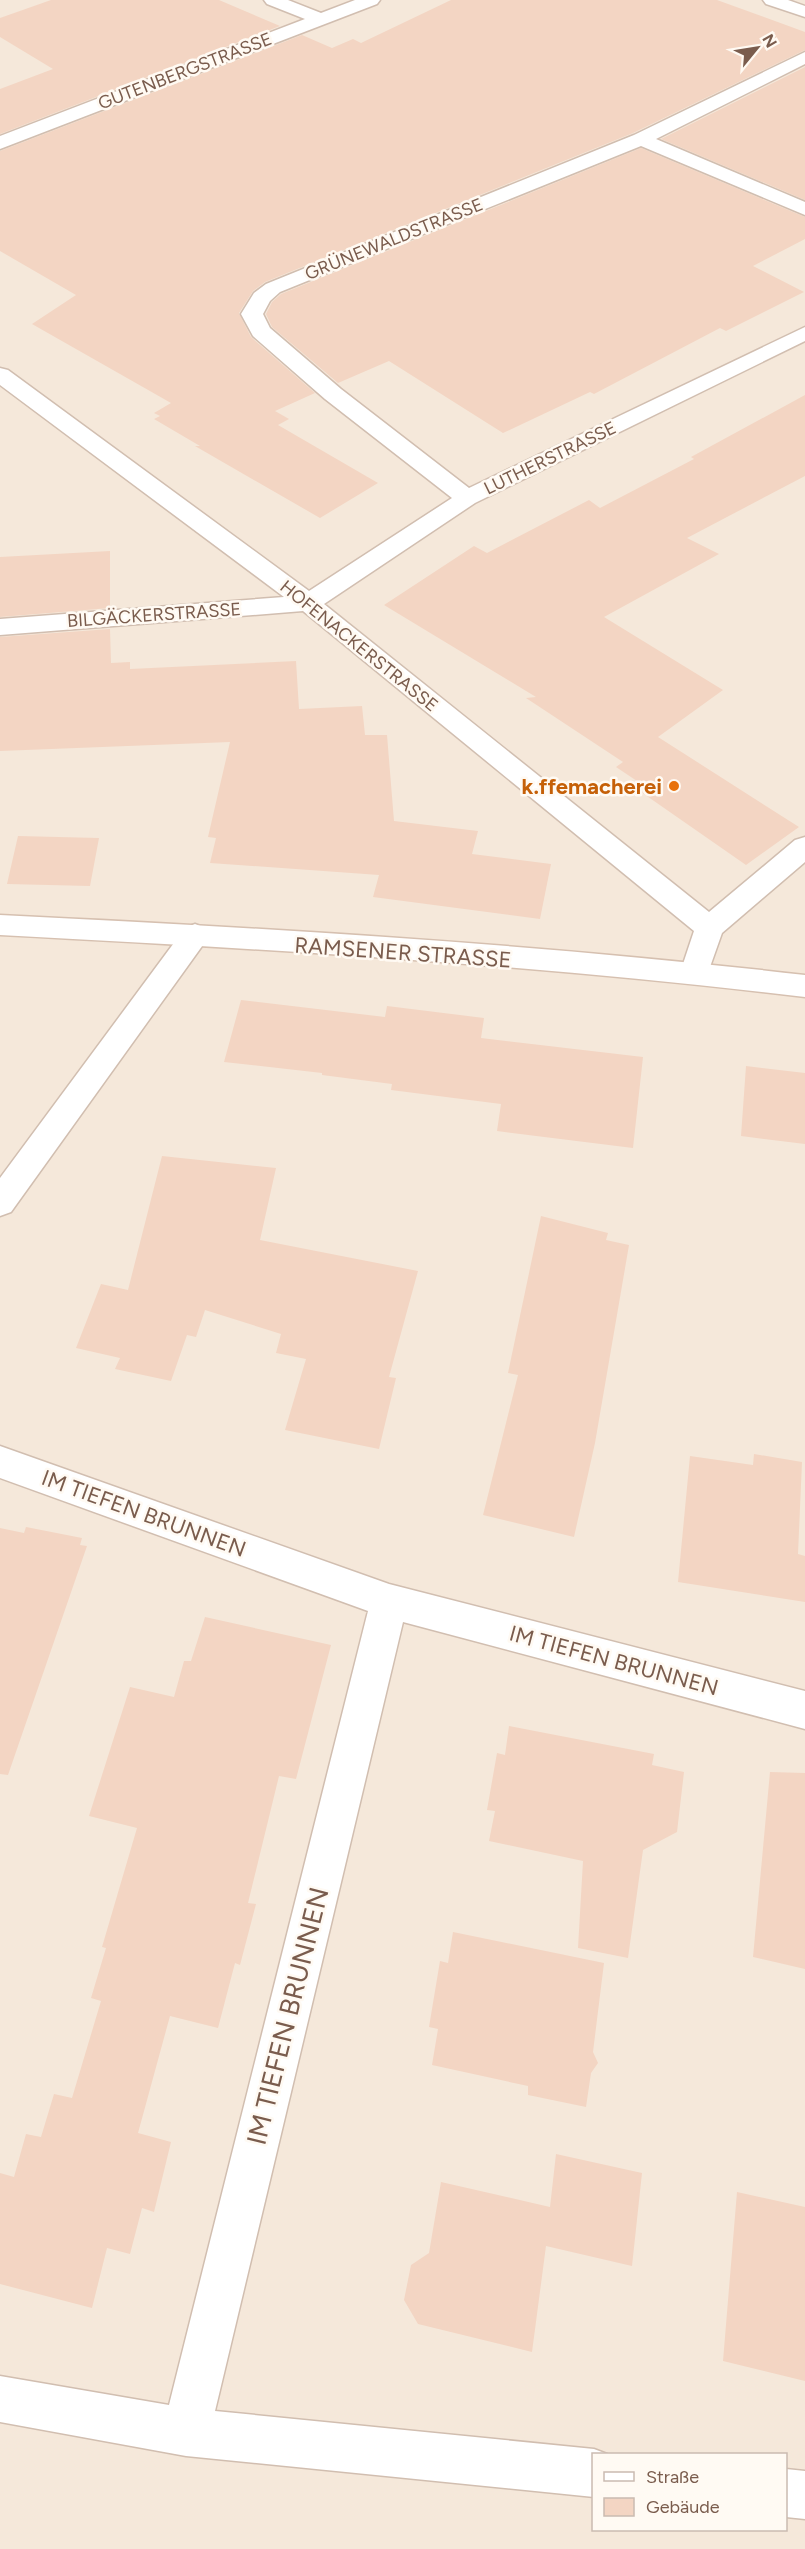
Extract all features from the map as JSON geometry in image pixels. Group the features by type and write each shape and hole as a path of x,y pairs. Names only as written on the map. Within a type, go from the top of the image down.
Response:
{"street":[{"path":"273,0 319,19"},
{"name":"GUTENBERGSTRASSE","path":"0,143 371,0"},
{"path":"772,0 805,12"},
{"name":"GRÜNEWALDSTRASSE","path":"467,498 333,394 261,332 252,314 261,297 273,288 641,139 805,57"},
{"path":"641,139 805,210"},
{"name":"LUTHERSTRASSE","path":"308,603 467,498 805,333"},
{"name":"HOFENACKERSTRASSE","path":"0,375 308,603 709,928"},
{"name":"BILGÄCKERSTRASSE","path":"0,627 308,603"},
{"path":"695,973 709,928 805,848"},
{"name":"RAMSENER STRASSE","path":"0,925 195,935 695,973 805,986"},
{"path":"0,1203 195,935"},
{"name":"IM TIEFEN BRUNNEN","path":"0,1462 389,1601 805,1710"},
{"name":"IM TIEFEN BRUNNEN","path":"186,2432 389,1601"},
{"path":"0,2399 186,2432 592,2473"},
{"path":"787,2493 805,2494"}],"shaded area":[{"path":"0,0 805,0 805,2549 0,2549"}],"building":[{"path":"51,0 219,0 280,26 0,134 0,89 53,69 0,37 0,18"},
{"path":"451,0 717,0 805,32 805,50 633,133 265,282 253,291 239,313 251,337 315,393 275,411 289,419 278,425 378,483 320,518 195,446 200,446 154,419 160,416 154,413 171,403 32,324 76,295 0,251 0,151 302,35 332,48 353,39 361,43"},
{"path":"805,67 805,200 661,139"},
{"path":"641,148 805,217 805,239 753,266 804,292 726,331 720,328 594,394 590,392 503,433 389,361 338,383 272,327 266,314 272,302 281,294"},
{"path":"805,395 805,476 687,538 719,554 604,617 723,690 658,737 799,827 746,865 631,785 637,781 616,767 623,762 526,698 536,697 384,605 474,546 487,553 589,500 600,508 694,459 691,457"},
{"path":"110,551 110,608 0,617 0,557"},
{"path":"110,629 111,663 130,662 130,669 296,661 299,709 362,706 365,735 387,735 394,821 478,831 472,854 551,864 540,919 373,897 379,875 210,863 216,838 208,837 230,742 0,751 0,637"},
{"path":"18,836 99,838 90,886 7,884"},
{"path":"241,1000 385,1017 387,1006 484,1018 481,1038 643,1057 633,1148 497,1131 501,1104 391,1090 392,1084 322,1075 322,1073 224,1062"},
{"path":"746,1066 805,1073 805,1144 741,1136"},
{"path":"162,1156 276,1168 260,1240 418,1271 389,1377 396,1378 379,1449 285,1430 306,1359 276,1353 281,1334 205,1310 196,1337 187,1335 171,1381 115,1369 120,1358 76,1348 101,1284 128,1290"},
{"path":"541,1216 608,1233 606,1240 629,1245 595,1443 574,1537 483,1515 518,1375 508,1373"},
{"path":"754,1454 802,1462 798,1554 805,1556 805,1602 678,1582 690,1456 753,1465"},
{"path":"26,1527 82,1538 80,1545 87,1546 8,1775 0,1774 0,1528 24,1533"},
{"path":"205,1617 331,1645 296,1779 279,1776 248,1903 256,1904 240,1965 235,1963 218,2028 170,2016 138,2133 171,2142 154,2212 142,2208 130,2254 107,2248 92,2308 0,2284 0,2173 14,2177 26,2134 41,2137 54,2094 72,2098 101,2001 91,1998 106,1948 102,1947 137,1828 89,1816 130,1687 174,1697 184,1661 191,1661"},
{"path":"509,1726 654,1754 652,1765 684,1772 677,1832 643,1850 628,1958 578,1948 583,1861 489,1841 495,1811 487,1810 497,1753 505,1755"},
{"path":"770,1772 805,1773 805,1969 753,1957"},
{"path":"453,1932 604,1963 593,2052 598,2063 591,2073 586,2107 528,2095 528,2086 432,2065 438,2029 429,2027 440,1961 448,1963"},
{"path":"556,2154 642,2173 632,2266 546,2246 532,2352 418,2324 404,2300 411,2265 429,2253 441,2182 550,2207"},
{"path":"737,2192 805,2207 805,2381 723,2361"}],"place":[{"name":"k.ffemacherei","path":"674,786"}]}
